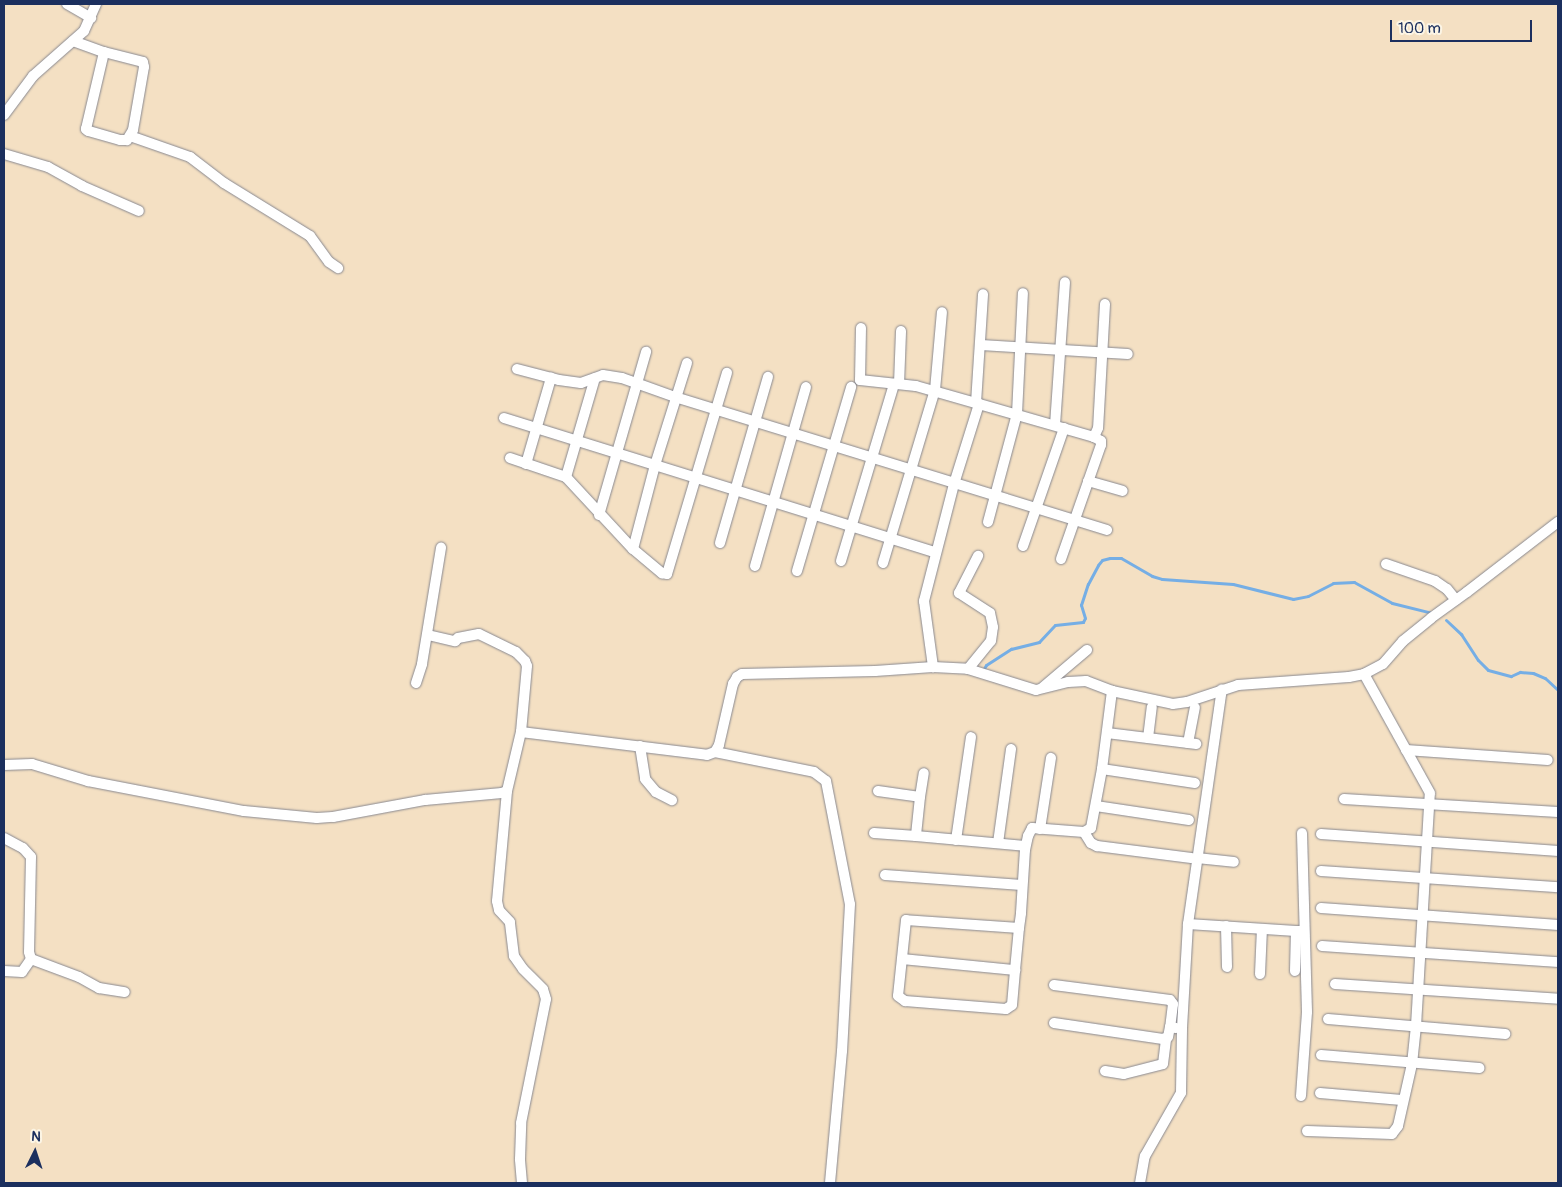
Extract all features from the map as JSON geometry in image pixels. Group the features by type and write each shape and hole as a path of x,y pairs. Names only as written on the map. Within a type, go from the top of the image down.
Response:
{"street":[{"path":"67,4 91,18"},
{"path":"4,115 33,76 84,31 96,4"},
{"path":"73,41 104,52 143,62 144,67 130,136 127,140 120,140 86,129 104,52"},
{"path":"130,136 190,157 224,183 310,236 329,262 338,268"},
{"path":"4,154 48,167 82,186 139,211"},
{"path":"1023,546 1060,426 1066,282"},
{"path":"988,522 1017,414 1023,293"},
{"path":"933,667 924,601 935,552 977,403 983,294"},
{"path":"1094,437 1097,434 1098,428 1105,304"},
{"path":"883,562 935,390 942,312"},
{"path":"861,328 859,378 864,381 935,390 1060,426 1101,440 1101,445 1074,519 1062,559"},
{"path":"841,561 872,458 897,384 900,331"},
{"path":"981,345 1128,354"},
{"path":"599,515 646,352"},
{"path":"633,549 655,465 687,363"},
{"path":"517,370 581,383 609,375 636,382 716,410 1107,530"},
{"path":"510,458 566,477 599,515 633,549 662,573 669,572 695,477 727,373"},
{"path":"720,543 768,377"},
{"path":"526,464 551,378"},
{"path":"566,477 595,378"},
{"path":"755,566 806,387"},
{"path":"797,571 832,446 851,387"},
{"path":"504,418 935,552"},
{"path":"1088,481 1123,491"},
{"path":"715,752 720,745 733,684 736,677 742,674 875,671 933,667 968,669 1025,688 1041,690 1068,682 1086,681 1112,691 1173,704 1187,702 1238,685 1349,678 1364,674 1383,664 1403,641 1430,618 1558,522"},
{"path":"416,683 428,635 441,548"},
{"path":"968,669 991,641 994,627 990,613 959,593 978,556"},
{"path":"1386,564 1404,568 1435,581 1447,589 1456,600"},
{"path":"428,635 455,641 479,634 516,652 527,666 521,732 507,791 497,901 500,910 510,922 514,956 523,969 543,990 546,999 521,1123 520,1159 522,1183"},
{"path":"1041,690 1087,650"},
{"path":"1307,1131 1392,1134 1398,1126 1402,1100 1412,1064 1430,793 1364,674"},
{"path":"1140,1183 1145,1156 1182,1093 1182,1028 1194,858 1222,689"},
{"path":"1019,928 908,919 905,922 898,996 905,1001 1006,1009 1012,1005 1019,928 1025,846 1032,828 1084,832 1091,828 1102,769 1112,691"},
{"path":"1148,738 1152,707"},
{"path":"1107,732 1192,743 1195,708"},
{"path":"521,732 706,755 715,752 814,772 826,780 850,904 842,1050 830,1183"},
{"path":"956,840 971,737"},
{"path":"640,746 645,779 656,792 672,800"},
{"path":"998,843 1011,749"},
{"path":"1406,750 1548,760"},
{"path":"1040,828 1051,758"},
{"path":"4,765 32,764 88,781 244,811 316,818 333,817 425,800 507,791"},
{"path":"1102,769 1195,783"},
{"path":"916,836 924,773"},
{"path":"878,791 920,797"},
{"path":"1344,799 1558,812"},
{"path":"1096,806 1189,820"},
{"path":"1084,832 1090,843 1097,846 1234,862"},
{"path":"874,833 1025,846"},
{"path":"1301,1096 1307,1012 1300,931 1302,833"},
{"path":"1321,834 1558,851"},
{"path":"4,838 23,848 31,857 29,952 31,960"},
{"path":"1321,871 1558,887"},
{"path":"885,875 1022,885"},
{"path":"1321,908 1558,925"},
{"path":"1188,924 1300,931"},
{"path":"1226,926 1227,967"},
{"path":"1260,974 1262,929"},
{"path":"1295,970 1300,931"},
{"path":"1322,946 1558,962"},
{"path":"902,959 1015,970"},
{"path":"4,971 22,972 31,960"},
{"path":"31,960 79,978 98,988 124,992"},
{"path":"1054,984 1170,1000 1173,1004 1162,1064 1124,1074 1105,1071"},
{"path":"1335,984 1558,1000"},
{"path":"1328,1019 1505,1034"},
{"path":"1054,1023 1166,1039"},
{"path":"1170,1028 1182,1028"},
{"path":"1321,1055 1412,1064 1479,1068"},
{"path":"1320,1093 1402,1100"}],"waterway":[{"path":"982,672 986,665 1011,649 1039,642 1055,625 1083,622 1085,618 1081,605 1088,584 1102,560 1110,558 1121,558 1152,576 1162,579 1233,584 1293,599 1308,596 1333,583 1354,582 1392,603 1432,613"},
{"path":"1446,620 1461,634 1478,660 1488,670 1511,676 1520,672 1533,673 1545,678 1558,690"}]}
